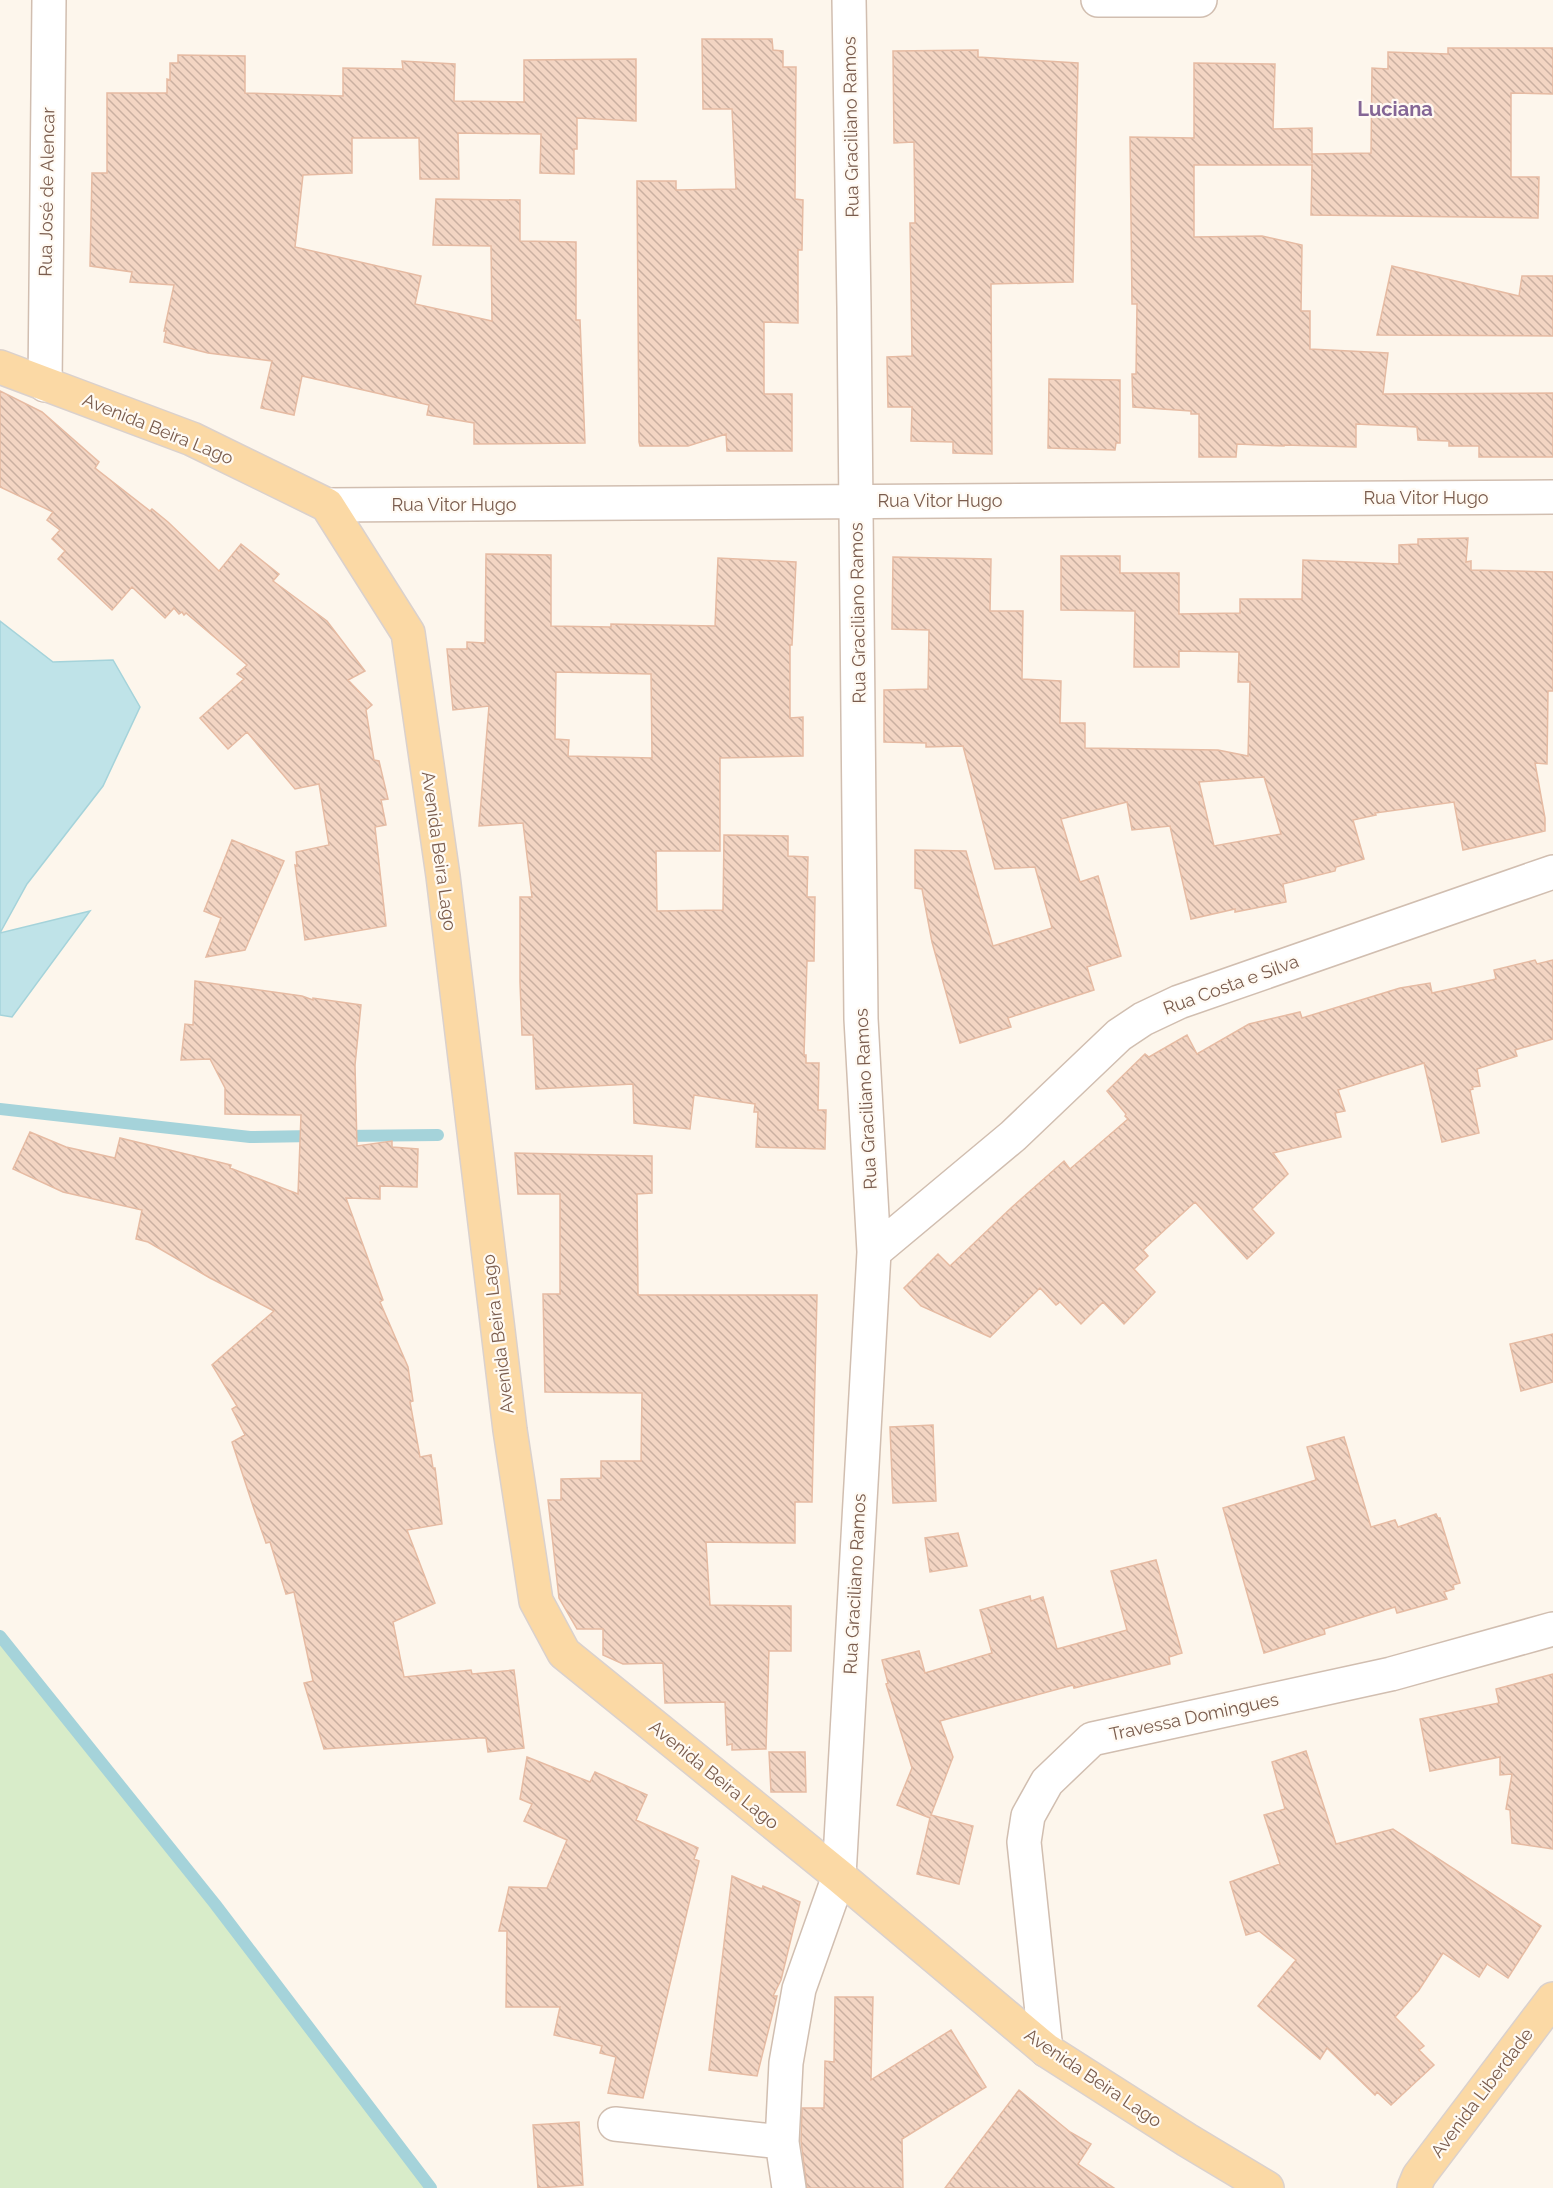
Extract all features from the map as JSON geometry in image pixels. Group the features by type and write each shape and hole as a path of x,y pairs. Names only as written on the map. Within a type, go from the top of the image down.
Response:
{"main road":[{"name":"Avenida Beira Lago","path":"0,367 192,439 327,505 408,633 443,876 510,1431 536,1601 564,1653 839,1876 1046,2050 1267,2188"},
{"name":"Avenida Liberdade","path":"1414,2188 1419,2176 1553,1999"}],"street":[{"name":"Rua José de Alencar","path":"45,385 49,0"},
{"name":"Rua Graciliano Ramos","path":"789,2188 782,2142 786,2063 799,1989 839,1876 874,1252 861,1018 857,502 849,0"},
{"path":"1098,0 1200,0"},
{"name":"Rua Vitor Hugo","path":"327,505 1553,497"},
{"name":"Rua Costa e Silva","path":"874,1252 1013,1136 1119,1035 1143,1019 1179,1002 1553,872"},
{"name":"Travessa Domingues","path":"1046,2050 1024,1842 1028,1816 1047,1782 1092,1739 1391,1674 1553,1629"},
{"path":"615,2124 782,2142"}],"green space":[{"path":"0,1636 215,1904 431,2188 0,2188"}],"water":[{"path":"0,621 53,662 113,660 140,707 103,786 27,884 0,933"},
{"path":"90,911 12,1017 0,1015 0,933"}],"building":[{"path":"702,39 772,39 773,50 783,51 783,67 796,67 795,199 803,200 802,250 798,250 798,323 764,322 764,394 792,394 792,451 727,451 726,434 688,446 640,446 639,442 637,181 676,181 676,190 736,189 732,109 703,109"},
{"path":"1448,48 1553,48 1553,94 1511,93 1511,177 1539,177 1538,218 1311,215 1312,165 1194,165 1194,237 1262,236 1302,245 1301,311 1310,311 1310,349 1388,353 1383,394 1553,393 1553,457 1479,457 1479,446 1449,446 1449,441 1418,440 1417,427 1356,424 1356,447 1237,444 1236,457 1199,457 1199,414 1191,414 1191,411 1133,407 1132,374 1136,374 1137,304 1132,304 1130,137 1194,138 1194,63 1275,64 1273,129 1312,128 1312,154 1371,153 1372,68 1388,69 1388,52 1448,54"},
{"path":"978,50 978,57 1078,63 1073,282 991,284 992,454 953,453 953,442 911,441 912,407 888,407 887,357 912,356 910,223 915,223 914,142 894,143 893,51"},
{"path":"178,55 245,56 245,93 343,96 343,68 403,69 402,61 455,64 454,101 524,102 524,60 636,59 636,121 577,118 574,174 540,173 541,134 458,133 459,179 420,179 419,138 352,138 352,173 303,175 295,247 421,276 415,304 492,321 491,246 433,245 436,199 520,200 520,241 576,242 576,320 580,320 585,443 474,444 474,423 427,415 429,405 302,376 294,415 261,408 272,361 208,353 164,342 166,331 164,331 174,285 130,282 132,272 90,266 92,173 107,173 107,93 167,93 170,63 178,63"},
{"path":"1392,266 1519,296 1522,276 1553,276 1553,336 1377,335"},
{"path":"1049,379 1120,380 1120,443 1116,443 1115,450 1048,448"},
{"path":"0,391 42,412 99,462 95,468 150,511 152,509 168,522 219,571 241,544 279,574 273,581 327,621 365,671 348,680 372,705 366,710 374,760 379,761 388,799 381,800 386,825 375,827 386,926 305,940 295,865 297,866 296,852 329,845 319,784 295,789 247,732 228,749 200,718 244,679 237,674 247,665 186,613 179,614 174,608 165,618 132,587 112,610 58,559 65,551 52,539 60,530 47,520 53,512 0,487"},
{"path":"1468,538 1466,562 1471,561 1471,570 1553,572 1553,691 1548,691 1547,764 1535,763 1545,818 1545,831 1463,850 1454,802 1375,813 1376,815 1353,820 1364,859 1336,867 1335,871 1283,884 1286,902 1235,912 1235,909 1191,919 1170,826 1132,830 1127,802 1061,819 1080,882 1098,876 1121,956 1087,967 1094,990 1008,1018 1011,1027 960,1043 932,942 922,889 915,888 915,850 966,851 993,946 1052,928 1035,867 995,869 963,746 926,747 926,743 884,742 884,690 928,689 929,630 892,629 893,557 991,559 990,611 1023,611 1022,679 1061,681 1060,723 1085,723 1085,748 1218,750 1248,756 1250,682 1238,682 1239,652 1179,651 1179,667 1134,667 1135,611 1061,610 1061,556 1120,556 1120,573 1179,573 1179,614 1240,613 1240,599 1302,599 1303,560 1399,564 1399,545 1418,544 1418,539","holes":["1264,777 1281,834 1214,846 1199,782"]},
{"path":"486,554 551,555 551,626 611,627 611,624 715,626 718,558 796,562 792,645 790,645 790,718 803,717 803,756 720,758 720,851 656,851 657,911 723,910 724,835 788,836 788,856 808,857 807,897 815,897 814,961 807,961 804,1055 806,1055 806,1063 819,1063 818,1110 826,1110 825,1149 756,1147 758,1112 754,1112 755,1104 694,1095 690,1129 634,1123 633,1084 536,1089 533,1035 522,1035 520,897 532,897 523,823 479,826 489,706 453,710 447,649 467,649 467,642 485,643","holes":["556,672 651,674 652,758 568,756 569,740 555,739"]},
{"path":"232,840 284,861 245,950 206,957 221,918 204,911"},
{"path":"1535,960 1537,964 1553,960 1553,1039 1515,1050 1517,1056 1477,1069 1480,1086 1472,1087 1473,1089 1470,1090 1479,1133 1442,1142 1424,1063 1338,1090 1345,1111 1335,1113 1341,1137 1273,1153 1288,1174 1252,1209 1274,1233 1247,1259 1195,1202 1143,1250 1148,1256 1134,1269 1155,1292 1124,1324 1103,1302 1081,1324 1060,1302 1056,1305 1040,1288 990,1337 921,1306 904,1288 938,1254 950,1266 1064,1161 1070,1169 1128,1119 1107,1091 1145,1054 1149,1057 1187,1035 1197,1054 1249,1024 1300,1012 1302,1018 1400,988 1430,983 1432,993 1496,979 1494,970"},
{"path":"195,981 302,996 313,1000 313,998 361,1005 355,1065 357,1146 392,1141 392,1147 418,1149 417,1187 380,1186 380,1199 346,1198 383,1300 380,1302 408,1367 413,1401 410,1402 420,1457 431,1455 433,1468 435,1468 442,1524 407,1530 435,1603 393,1622 404,1677 471,1670 472,1674 514,1670 524,1748 488,1752 486,1738 479,1738 324,1749 304,1683 313,1681 294,1592 286,1594 270,1542 266,1543 232,1442 245,1435 232,1409 237,1406 212,1365 274,1311 148,1242 136,1239 142,1210 63,1192 13,1169 30,1132 66,1147 115,1158 120,1138 231,1165 230,1168 298,1194 301,1115 225,1114 225,1088 210,1059 181,1060 185,1024 193,1025"},
{"path":"515,1153 652,1156 652,1193 637,1194 638,1295 817,1295 812,1502 795,1502 795,1543 706,1542 710,1605 791,1606 791,1651 769,1651 766,1749 732,1750 732,1744 727,1745 725,1702 665,1703 663,1663 623,1664 603,1655 603,1629 577,1629 559,1598 548,1500 561,1500 561,1479 601,1478 601,1461 641,1461 642,1393 545,1392 543,1294 560,1294 560,1194 518,1194"},
{"path":"1553,1334 1553,1382 1521,1391 1510,1344"},
{"path":"933,1425 936,1501 893,1503 890,1427"},
{"path":"1344,1437 1371,1527 1395,1520 1398,1527 1436,1514 1440,1518 1460,1583 1453,1585 1454,1589 1444,1592 1447,1599 1397,1613 1395,1607 1324,1629 1325,1634 1264,1653 1223,1508 1316,1480 1307,1447"},
{"path":"958,1533 967,1566 930,1572 925,1538"},
{"path":"1156,1560 1182,1653 1169,1657 1170,1664 1074,1688 1073,1685 940,1721 953,1757 931,1815 973,1826 959,1884 917,1874 930,1818 897,1805 912,1768 886,1684 888,1683 882,1660 919,1651 925,1673 992,1653 980,1610 1030,1596 1031,1601 1043,1597 1057,1649 1127,1630 1111,1571"},
{"path":"1553,1674 1553,1849 1512,1843 1510,1810 1506,1809 1512,1774 1500,1775 1500,1757 1430,1771 1420,1719 1499,1703 1496,1689"},
{"path":"1306,1751 1336,1844 1393,1829 1541,1926 1508,1978 1487,1964 1479,1977 1443,1953 1419,1990 1395,2017 1424,2046 1419,2050 1434,2065 1391,2105 1377,2092 1375,2095 1327,2048 1320,2059 1258,2006 1296,1960 1259,1931 1246,1935 1230,1882 1280,1864 1264,1815 1285,1809 1272,1762"},
{"path":"769,1752 805,1752 806,1792 771,1792"},
{"path":"527,1757 590,1782 595,1772 647,1795 636,1820 698,1848 694,1859 699,1861 643,2098 608,2093 616,2057 600,2053 602,2046 554,2035 560,2007 506,2007 507,1931 499,1931 509,1887 547,1888 567,1840 524,1821 532,1804 520,1799"},
{"path":"732,1876 800,1902 781,1980 773,1996 777,1996 757,2076 709,2070"},
{"path":"835,1997 873,1997 871,2080 951,2030 986,2087 902,2139 903,2188 807,2188 801,2141 802,2108 824,2108 825,2061 834,2062"},
{"path":"1019,2090 1070,2132 1091,2144 1078,2164 1114,2188 945,2188"},
{"path":"579,2122 583,2185 538,2188 533,2125"}],"waterway":[{"path":"0,1109 250,1137 314,1136"},
{"path":"341,1136 438,1135"},
{"path":"0,1636 215,1904 431,2188"}],"district":[{"name":"Luciana","path":"1395,109"}]}
